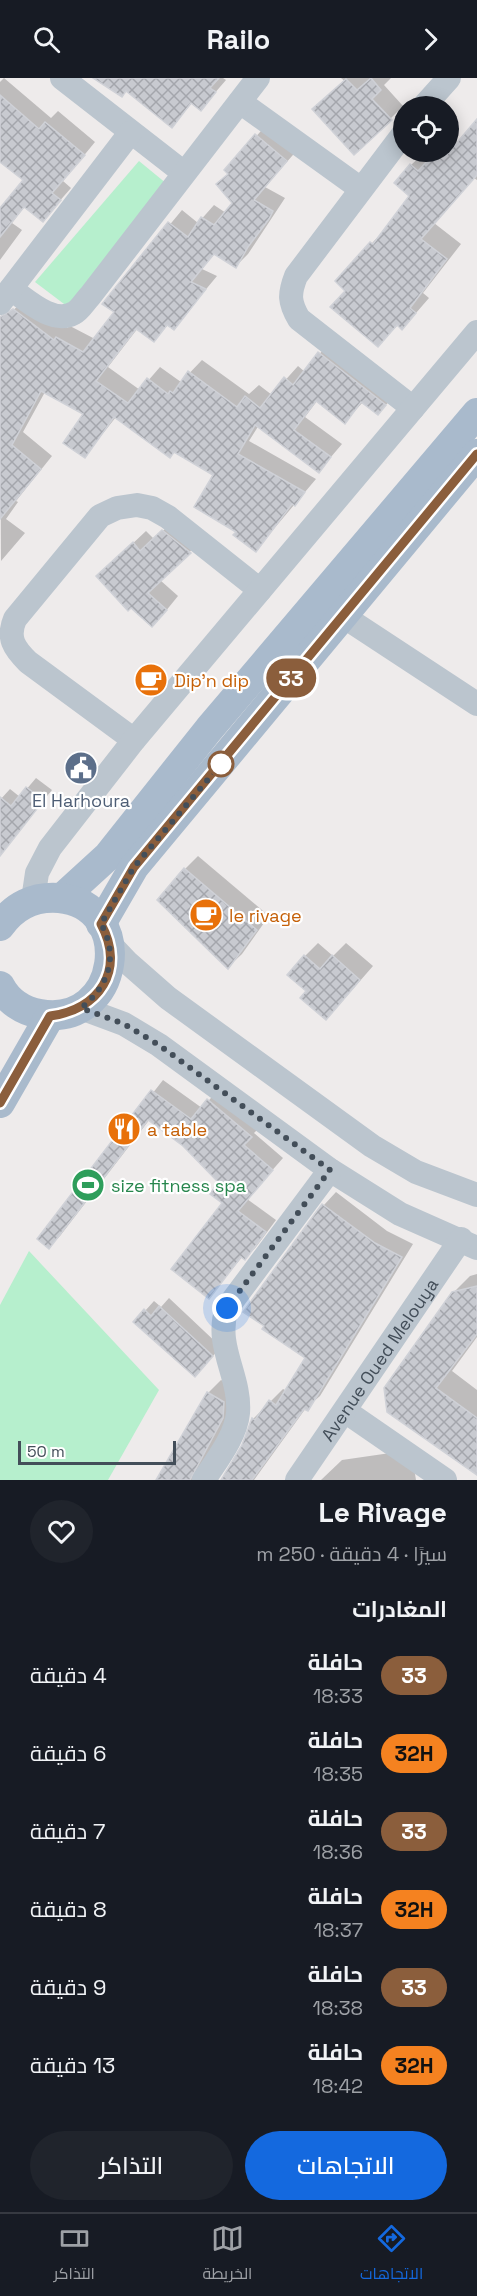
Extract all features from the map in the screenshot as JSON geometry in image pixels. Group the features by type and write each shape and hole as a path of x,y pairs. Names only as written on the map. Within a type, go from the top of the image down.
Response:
{"main road":[{"path":"13,909 62,898 108,856 208,729 477,413"},
{"path":"1,993 16,1005 32,1013 50,1016 81,1008 98,993 109,973 105,934 134,867 477,454"},
{"path":"62,898 78,903 105,934"},
{"path":"0,1103 50,1016"}],"street":[{"path":"62,78 184,173"},
{"path":"130,133 5,296 60,316 74,313 90,296 258,78"},
{"path":"433,96 448,78"},
{"path":"240,102 362,189"},
{"path":"393,148 296,276 289,293 291,306 299,319 413,408"},
{"path":"13,909 37,873 50,848 134,740 477,332"},
{"path":"134,740 28,662 11,641 10,631 15,619 86,530 100,516 117,508 137,505 152,508 168,517 260,590"},
{"path":"343,616 477,704"},
{"path":"105,934 127,963 168,998 372,1146 416,1172 477,1195"},
{"path":"81,1008 124,1024 159,1045 330,1170 400,1214 469,1244"},
{"path":"204,1480 231,1435 238,1416 238,1386 222,1337 222,1323 227,1308 330,1170"},
{"name":"Avenue Oued Melouya","path":"297,1480 345,1411 469,1244"},
{"path":"345,1411 445,1480"}],"green space":[{"path":"139,161 167,184 68,307 35,282"},
{"path":"29,1251 159,1390 108,1480 0,1480 0,1305"}],"building":[{"path":"93,78 219,78 210,88 216,92 201,111 191,103 172,128 126,91 122,97"},
{"path":"371,78 381,90 372,99 392,120 354,155 312,109 346,79 357,90"},
{"path":"0,95 39,129 45,122 85,155 52,193 61,200 43,222 24,207 0,237 0,208 23,180 0,162"},
{"path":"477,119 477,175 421,239 447,259 410,308 416,313 402,330 397,325 378,347 330,307 345,291 335,281 370,242 373,244 409,196 394,183 410,164 418,171 426,162 459,162 459,140"},
{"path":"255,134 287,161 254,200 273,211 269,219 236,268 214,254 191,282 206,289 174,330 167,325 154,342 136,329 96,381 128,403 147,378 168,394 170,391 173,393 188,371 237,407 245,396 260,408 284,377 293,385 318,352 386,405 378,415 361,402 345,424 316,401 294,430 331,457 319,473 255,425 238,454 305,492 295,506 292,504 256,552 233,535 236,532 194,507 213,475 174,452 170,458 114,417 85,458 63,443 83,414 41,391 12,445 41,469 0,519 0,317 13,309 54,340 56,337 83,352 114,312 102,304 168,222 188,237 201,217 214,225 232,203 216,184 228,174 224,170"},
{"path":"162,530 191,553 148,593 167,610 152,627 131,608 128,611 96,576 133,542 140,551"},
{"path":"26,787 44,800 0,856 0,797 11,806"},
{"name":"le rivage","path":"184,868 257,930 228,969 157,900"},
{"path":"304,955 320,969 332,955 360,980 326,1020 300,998 306,991 287,975"},
{"path":"151,1090 191,1119 207,1099 252,1137 244,1145 273,1170 238,1211 266,1232 245,1260 241,1257 209,1299 171,1269 222,1203 210,1194 218,1182 183,1146 148,1120 49,1249 37,1239"},
{"path":"322,1204 375,1243 402,1257 308,1411 304,1409 252,1480 221,1480 242,1445 252,1418 255,1420 269,1400 276,1405 305,1358 262,1329 264,1326 243,1312"},
{"path":"477,1286 477,1334 436,1388 477,1418 477,1475 387,1412 384,1388 452,1292"},
{"path":"159,1306 213,1356 195,1377 133,1322 144,1309 151,1316"},
{"path":"207,1392 224,1402 223,1418 190,1480 156,1480"}],"bus line":[{"name":"33","path":"0,1103 50,1016 66,1014 81,1008 102,987 109,973 111,958 110,943 101,924 134,867 477,454"}],"place":[{"name":"Dip'n dip","path":"151,680"},
{"name":"El Harhoura","path":"81,768"},
{"name":"le rivage","path":"206,915"},
{"name":"a table","path":"124,1129"},
{"name":"size fitness spa","path":"88,1185"}],"route":[{"path":"221,764 134,867 110,905 101,924 110,943 109,973 102,987 81,1008 124,1024 159,1045 330,1170 247,1278 227,1308"}]}
